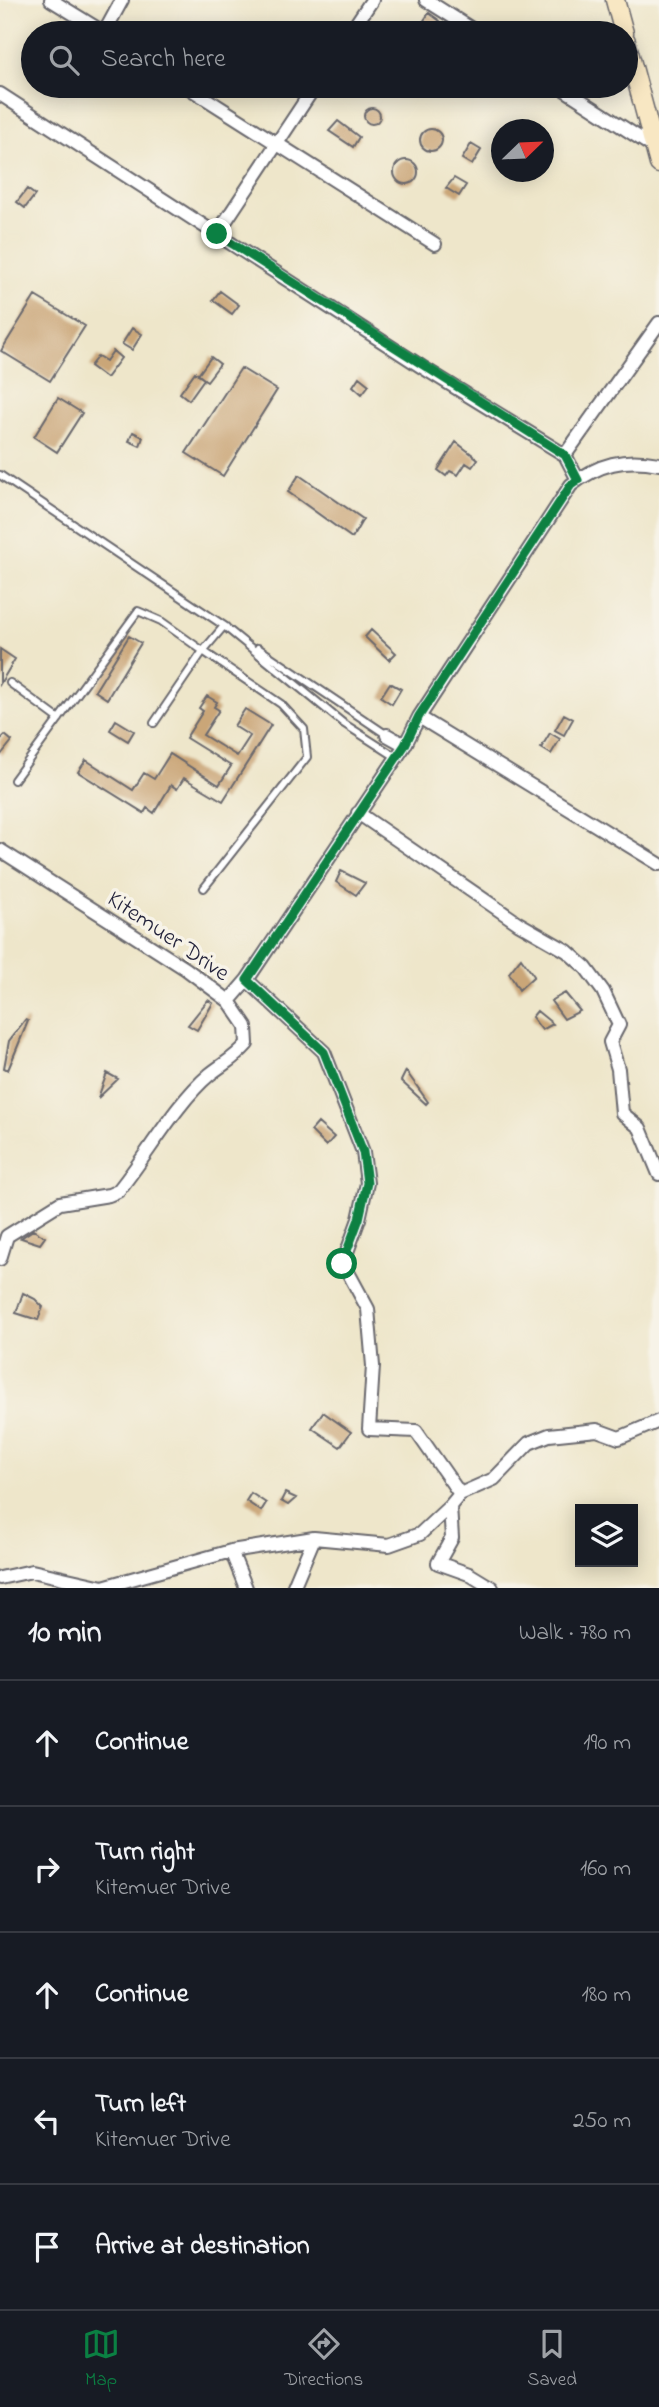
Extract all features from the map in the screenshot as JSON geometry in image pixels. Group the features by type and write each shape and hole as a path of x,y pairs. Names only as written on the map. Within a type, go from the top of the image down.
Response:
{"street":[{"path":"51,0 84,21"},
{"path":"110,21 122,0"},
{"path":"358,21 372,0"},
{"path":"426,0 459,21"},
{"path":"615,0 621,21"},
{"path":"638,86 657,156"},
{"path":"0,94 565,455 578,480 592,469 623,460 659,464"},
{"path":"205,98 435,244"},
{"path":"217,234 307,98"},
{"path":"575,98 657,156"},
{"path":"565,455 659,323"},
{"name":"Kitemuer Drive","path":"0,850 186,969 229,1001 247,980 397,757 419,716 571,485 578,480"},
{"path":"419,716 659,864"},
{"path":"387,735 405,745"},
{"path":"358,813 517,923 567,951 586,968 603,991 619,1025 610,1042 618,1069 622,1113 640,1128 659,1174"},
{"path":"247,980 324,1052 363,1152 367,1183 359,1219 342,1264 368,1309 373,1366 369,1429 416,1431 460,1494"},
{"path":"0,1259 3,1233 60,1203 118,1191 194,1092 209,1075 231,1062 247,1044 246,1026 229,1001"},
{"path":"0,1578 32,1571 103,1587 231,1551 314,1538 389,1545 420,1534 460,1494 494,1479 529,1443 549,1435 597,1430 619,1438 659,1421"},
{"path":"450,1506 452,1538 438,1563 469,1574 492,1588"},
{"path":"293,1588 314,1538"},
{"path":"231,1551 246,1588"}],"lane":[{"path":"0,475 387,735"},
{"path":"14,780 138,611 161,621 281,704 304,729 307,757 204,888"},
{"path":"154,723 203,651 225,626"},
{"path":"225,626 343,723 397,757"},
{"path":"10,682 59,719"}],"building":[{"path":"429,13 440,21 424,21"},
{"path":"369,108 375,108 380,116 378,122 369,124 364,119 364,113"},
{"path":"338,121 359,137 353,147 329,131"},
{"path":"431,129 441,136 442,140 435,150 431,151 421,144 420,140 427,130"},
{"path":"471,144 481,150 472,165 462,159"},
{"path":"406,160 417,167 418,172 411,183 406,184 395,177 394,172 401,161"},
{"path":"454,178 466,185 459,196 446,188"},
{"path":"27,189 35,195 25,208 17,202"},
{"path":"220,291 239,305 232,314 213,300"},
{"path":"35,296 85,326 50,381 1,351"},
{"path":"132,328 142,334 132,350 122,344"},
{"path":"113,351 121,358 106,378 90,366 98,356 106,361"},
{"path":"211,357 220,364 207,381 198,375"},
{"path":"241,368 277,390 223,476 186,453"},
{"path":"195,372 204,379 189,400 180,393"},
{"path":"359,377 369,385 362,394 353,386"},
{"path":"58,398 82,413 57,452 34,437"},
{"path":"133,432 143,437 140,446 129,441"},
{"path":"456,442 478,459 472,467 466,463 458,475 450,471 446,476 438,470"},
{"path":"299,475 363,519 352,538 288,492"},
{"path":"371,630 396,653 389,660 365,637"},
{"path":"129,636 141,643 107,699 95,691"},
{"path":"0,649 15,659 0,684"},
{"path":"390,683 401,689 392,704 381,697"},
{"path":"207,696 217,702 214,707 219,710 203,735 237,756 250,736 234,726 245,709 271,725 223,801 184,778 177,789 171,785 154,813 147,808 144,813 78,772 86,760 133,790 144,773 154,779 170,754 219,785 231,766 186,738 203,711 199,708"},
{"path":"564,714 573,719 564,735 555,730"},
{"path":"116,720 134,731 128,741 110,730"},
{"path":"550,733 560,739 551,754 541,748"},
{"path":"5,735 12,741 0,756 0,740"},
{"path":"341,871 365,883 356,895 336,882"},
{"path":"521,958 534,976 519,990 509,973"},
{"path":"565,993 580,1011 564,1019 551,1001"},
{"path":"208,1000 213,1003 197,1030 188,1025"},
{"path":"537,1011 553,1024 542,1030 532,1017"},
{"path":"25,1020 28,1021 8,1070 4,1068 9,1041"},
{"path":"406,1071 428,1102 426,1104 401,1081"},
{"path":"107,1073 118,1079 98,1098"},
{"path":"318,1123 334,1137 326,1146 311,1131"},
{"path":"33,1230 45,1237 40,1244 21,1238"},
{"path":"23,1293 43,1307 38,1320 16,1313"},
{"path":"323,1412 351,1432 340,1447 312,1428"},
{"path":"251,1493 266,1503 261,1511 246,1501"},
{"path":"285,1493 296,1498 288,1505 281,1501"}],"route":[{"path":"217,234 422,367 565,455 578,480 571,485 419,716 405,745 247,980 324,1052 363,1152 367,1183 359,1219 342,1264"}]}
